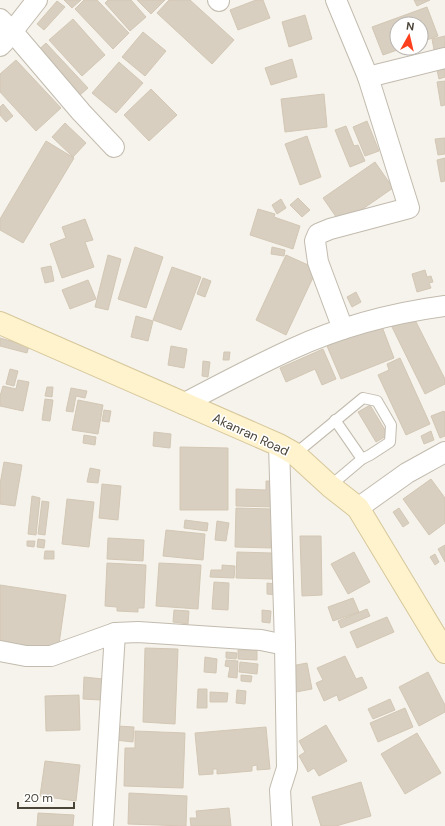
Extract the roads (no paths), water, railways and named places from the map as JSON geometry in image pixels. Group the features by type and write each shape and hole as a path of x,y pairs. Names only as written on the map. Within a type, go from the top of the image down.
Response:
{"main road":[{"name":"Akanran Road","path":"0,323 287,450 358,508 445,652"}],"street":[{"path":"37,0 4,32 114,148"},
{"path":"336,0 368,77 409,208 330,229 318,234 315,241 318,262 343,329"},
{"path":"368,77 445,58"},
{"path":"183,404 293,348 343,329 412,311 445,306"},
{"path":"282,826 280,790 287,768 285,645 287,450"},
{"path":"358,508 407,473 445,452"},
{"path":"0,651 26,656 51,656 115,633 138,632 261,640 285,645"},
{"path":"103,826 115,633"}],"lane":[{"path":"287,450 335,420 363,398 377,401 391,425 390,442 370,455 362,458 330,486"},
{"path":"335,420 362,458"}]}
